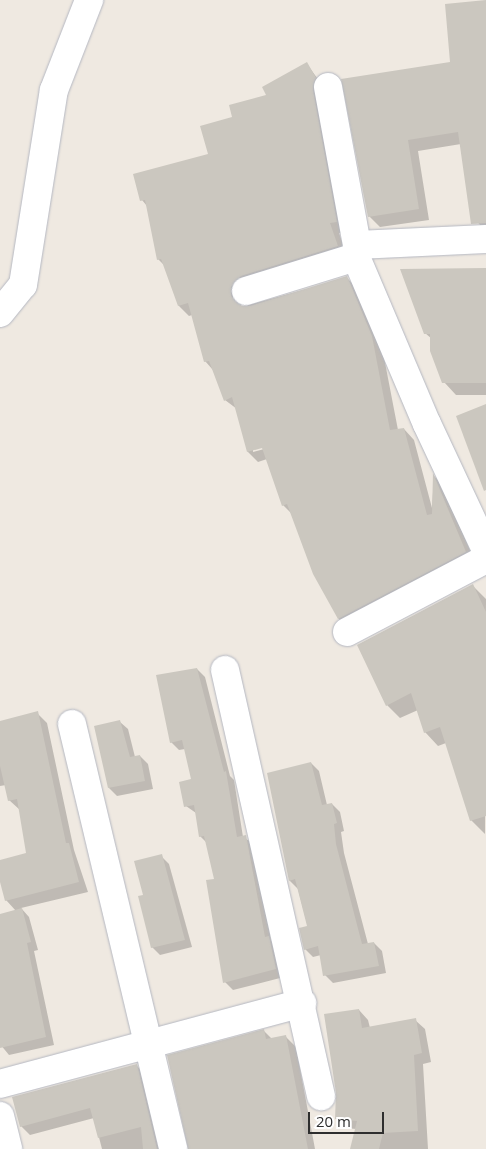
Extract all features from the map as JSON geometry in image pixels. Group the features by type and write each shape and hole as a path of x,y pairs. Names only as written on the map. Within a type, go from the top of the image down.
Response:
{"street":[{"path":"0,313 23,285 54,90 89,0"},
{"path":"328,87 357,251 427,424 486,550"},
{"path":"246,292 357,251 486,239"},
{"path":"347,632 486,559"},
{"path":"225,670 302,1003 321,1096"},
{"path":"72,724 173,1149"},
{"path":"0,1084 302,1003"},
{"path":"0,1116 8,1149"}],"building":[{"path":"486,0 486,223 471,224 458,132 408,140 419,209 368,217 341,79 450,62 445,4"},
{"path":"307,62 316,78 313,90 337,222 330,223 338,246 241,276 231,287 231,296 242,306 250,306 347,276 372,336 390,430 404,428 427,515 432,514 433,473 466,552 338,619 313,574 287,504 282,506 262,448 247,452 232,397 224,401 209,361 204,362 188,303 178,306 161,259 157,260 145,200 140,201 133,174 208,154 200,126 232,117 229,105 266,95 262,87"},
{"path":"486,268 486,383 442,383 430,351 430,334 424,334 400,269"},
{"path":"486,404 486,490 484,491 456,416"},
{"path":"473,584 486,612 486,816 470,821 440,727 424,733 411,693 386,706 357,645"},
{"path":"197,668 224,772 226,771 237,837 246,835 265,937 269,936 276,969 223,983 206,880 214,879 204,836 199,837 194,805 184,807 179,782 191,779 182,740 170,743 156,675"},
{"path":"38,711 66,843 69,843 79,882 5,901 0,882 0,860 26,853 17,799 8,801 0,766 0,721"},
{"path":"120,720 130,757 140,755 145,781 108,788 94,726"},
{"path":"311,762 322,805 332,803 337,823 334,824 336,844 362,944 374,942 379,966 323,976 318,946 304,950 299,928 307,926 295,879 289,881 267,773"},
{"path":"162,854 185,940 151,948 138,896 143,895 134,861"},
{"path":"22,908 31,942 27,943 46,1037 0,1048 0,914"},
{"path":"359,1009 362,1028 416,1018 422,1053 414,1055 418,1131 383,1133 379,1149 350,1149 357,1121 335,1119 336,1093 324,1014"},
{"path":"264,1029 266,1039 286,1035 308,1149 188,1149 167,1055"},
{"path":"137,1064 157,1149 143,1149 141,1127 98,1138 90,1108 20,1127 12,1097"}]}
